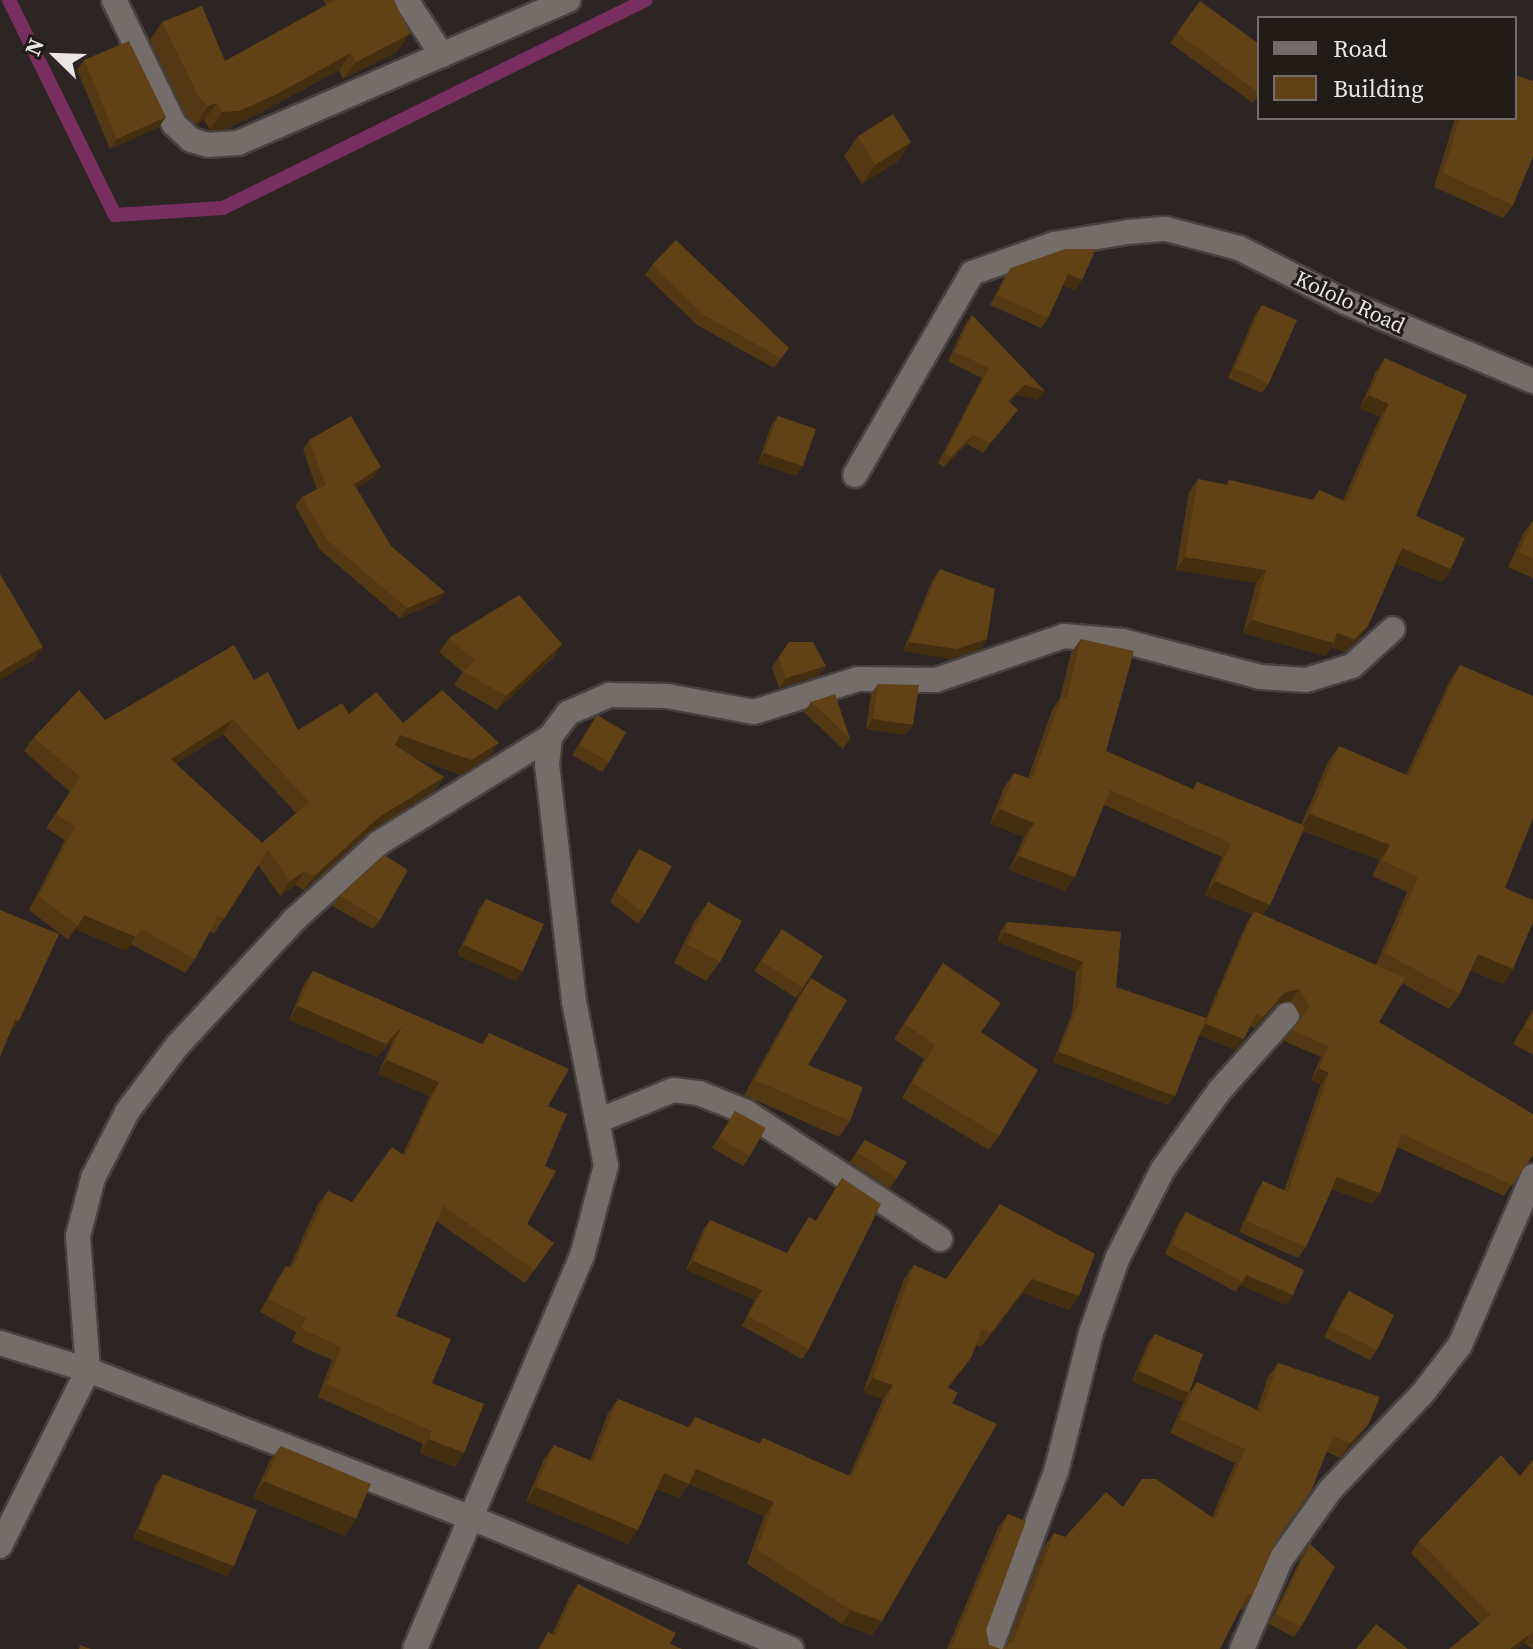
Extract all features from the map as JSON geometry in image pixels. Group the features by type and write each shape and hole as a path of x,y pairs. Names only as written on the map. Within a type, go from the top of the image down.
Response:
{"street":[{"path":"114,0 174,124 191,140 208,145 238,143 568,0"},
{"path":"406,0 442,55"},
{"name":"Kololo Road","path":"855,475 972,273 1054,244 1166,229 1239,248 1345,302 1533,381"},
{"path":"0,1546 88,1370 78,1236 93,1178 127,1112 177,1046 295,919 379,843 550,737 568,713 609,695 667,696 754,712 858,679 936,680 1064,636 1123,641 1261,677 1306,680 1352,666 1393,629"},
{"path":"415,1649 474,1519 582,1256 606,1166 600,1120 574,1001 547,765 550,737"},
{"path":"990,1649 1056,1472 1091,1333 1117,1259 1163,1169 1220,1090 1287,1015"},
{"path":"600,1120 673,1090 699,1093 746,1112 940,1239"},
{"path":"1242,1649 1281,1559 1306,1524 1460,1345 1533,1176"},
{"path":"0,1343 88,1370 474,1519 791,1649"}],"building":[{"path":"336,0 394,0 410,34 356,62 351,53 239,111 222,112 217,103 208,106 199,97 162,22 202,6 225,61"},
{"path":"1200,1 1257,43 1257,92 1177,33"},
{"path":"129,41 166,117 117,139 84,60"},
{"path":"1517,76 1533,81 1533,157 1513,205 1443,173 1459,120 1517,120"},
{"path":"893,114 911,142 875,165 858,136"},
{"path":"676,240 789,348 781,358 704,315 652,265"},
{"path":"1065,249 1096,249 1082,280 1068,274 1048,318 997,295 1011,268"},
{"path":"1262,305 1297,320 1269,383 1235,368"},
{"path":"972,315 1045,391 1024,385 1008,401 1018,410 990,443 973,435 951,457 945,453 989,368 955,352"},
{"path":"1385,358 1467,395 1416,516 1465,538 1451,569 1402,548 1368,626 1354,639 1337,633 1334,643 1252,620 1266,570 1185,557 1198,479 1228,485 1229,480 1314,500 1319,490 1346,502 1389,404 1369,395"},
{"path":"351,416 381,467 354,484 391,546 445,592 407,608 327,540 302,497 326,485 309,440"},
{"path":"778,416 816,429 803,466 764,453"},
{"path":"1533,521 1533,559 1519,552"},
{"path":"940,569 995,589 987,639 957,649 909,642"},
{"path":"0,574 43,647 0,672"},
{"path":"519,595 562,644 506,696 463,671 475,661 449,638"},
{"path":"1081,639 1134,651 1106,751 1194,790 1197,782 1305,826 1270,905 1215,881 1231,843 1110,790 1075,877 1019,856 1034,823 1000,809 1014,773 1032,780 1062,696 1067,698"},
{"path":"789,642 813,642 826,666 786,678 779,657"},
{"path":"234,645 254,680 268,672 298,730 342,703 349,714 376,692 403,723 442,690 499,743 471,760 400,735 395,745 444,777 379,817 314,876 305,871 290,881 268,850 224,919 218,916 195,959 141,929 136,937 84,915 78,926 39,896 75,826 56,814 80,777 34,737 79,690 105,720","holes":["233,719 309,802 262,843 171,759"]},
{"path":"1460,665 1533,696 1533,818 1505,888 1533,900 1533,922 1513,969 1478,954 1460,994 1385,953 1418,877 1383,861 1390,845 1310,814 1339,746 1409,776"},
{"path":"878,684 919,685 913,725 873,719"},
{"path":"835,694 850,739 811,702"},
{"path":"597,715 626,732 609,762 579,745"},
{"path":"639,849 672,866 645,914 616,892"},
{"path":"384,855 408,870 380,920 339,896"},
{"path":"486,899 544,924 523,971 464,945"},
{"path":"708,902 742,921 720,962 687,944"},
{"path":"0,910 59,934 19,1021 15,1020 0,1057"},
{"path":"1254,911 1405,978 1379,1022 1533,1114 1533,1155 1512,1185 1402,1134 1380,1193 1337,1177 1306,1247 1246,1221 1263,1181 1288,1192 1329,1073 1319,1068 1329,1046 1292,1030 1310,1006 1299,989 1284,993 1263,1017 1256,1014 1244,1039 1206,1024"},
{"path":"1007,922 1121,932 1116,987 1206,1018 1175,1096 1059,1052 1079,1003 1083,962 1005,932"},
{"path":"782,929 823,956 803,988 761,961"},
{"path":"943,963 1001,1003 981,1032 1038,1070 999,1136 912,1083 935,1045 905,1024"},
{"path":"313,971 484,1045 489,1033 569,1069 548,1106 567,1114 545,1166 556,1171 527,1224 554,1243 534,1270 443,1206 396,1316 451,1339 432,1383 484,1404 464,1453 429,1439 432,1431 327,1384 341,1347 301,1328 306,1318 269,1299 286,1266 292,1269 328,1191 352,1202 392,1147 405,1156 439,1082 387,1060 402,1026 386,1044 298,1006"},
{"path":"811,978 847,1000 808,1065 863,1087 850,1121 755,1080"},
{"path":"1533,1013 1533,1032 1525,1027"},
{"path":"735,1111 766,1128 750,1156 719,1138"},
{"path":"865,1140 907,1162 897,1178 857,1152"},
{"path":"842,1178 881,1204 809,1349 748,1316 762,1290 693,1261 710,1220 787,1253 809,1217 816,1221"},
{"path":"1000,1204 1095,1254 1079,1296 1032,1279 990,1333 982,1329 971,1358 947,1387 958,1393 952,1403 997,1424 882,1621 851,1610 757,1550 774,1502 696,1469 689,1484 664,1473 638,1530 536,1487 554,1445 593,1462 618,1399 690,1428 695,1417 760,1444 763,1438 852,1477 893,1385 873,1378 914,1265 946,1279"},
{"path":"1186,1212 1304,1270 1293,1295 1246,1275 1243,1282 1172,1244"},
{"path":"1349,1291 1394,1315 1377,1350 1331,1327"},
{"path":"1155,1334 1203,1354 1189,1393 1139,1371"},
{"path":"1278,1363 1380,1397 1368,1425 1350,1443 1333,1436 1311,1491 1277,1539 1252,1596 1248,1594 1220,1649 1002,1649 1014,1640 1054,1533 1065,1537 1106,1492 1123,1507 1142,1479 1156,1479 1215,1519 1245,1449 1180,1419 1197,1382 1261,1412"},
{"path":"281,1446 371,1484 356,1519 264,1481"},
{"path":"1501,1455 1520,1476 1533,1460 1533,1632 1510,1649 1449,1649 1491,1615 1419,1541"},
{"path":"163,1474 257,1510 234,1566 139,1529"},
{"path":"1008,1514 1026,1521 986,1630 989,1645 1000,1649 951,1648"},
{"path":"1310,1544 1335,1567 1301,1627 1276,1614"},
{"path":"578,1584 676,1633 670,1644 682,1649 540,1649 548,1632 555,1636"},
{"path":"1376,1624 1408,1649 1356,1649"}],"waterway":[{"path":"9,0 115,215 223,208 646,0"}]}
